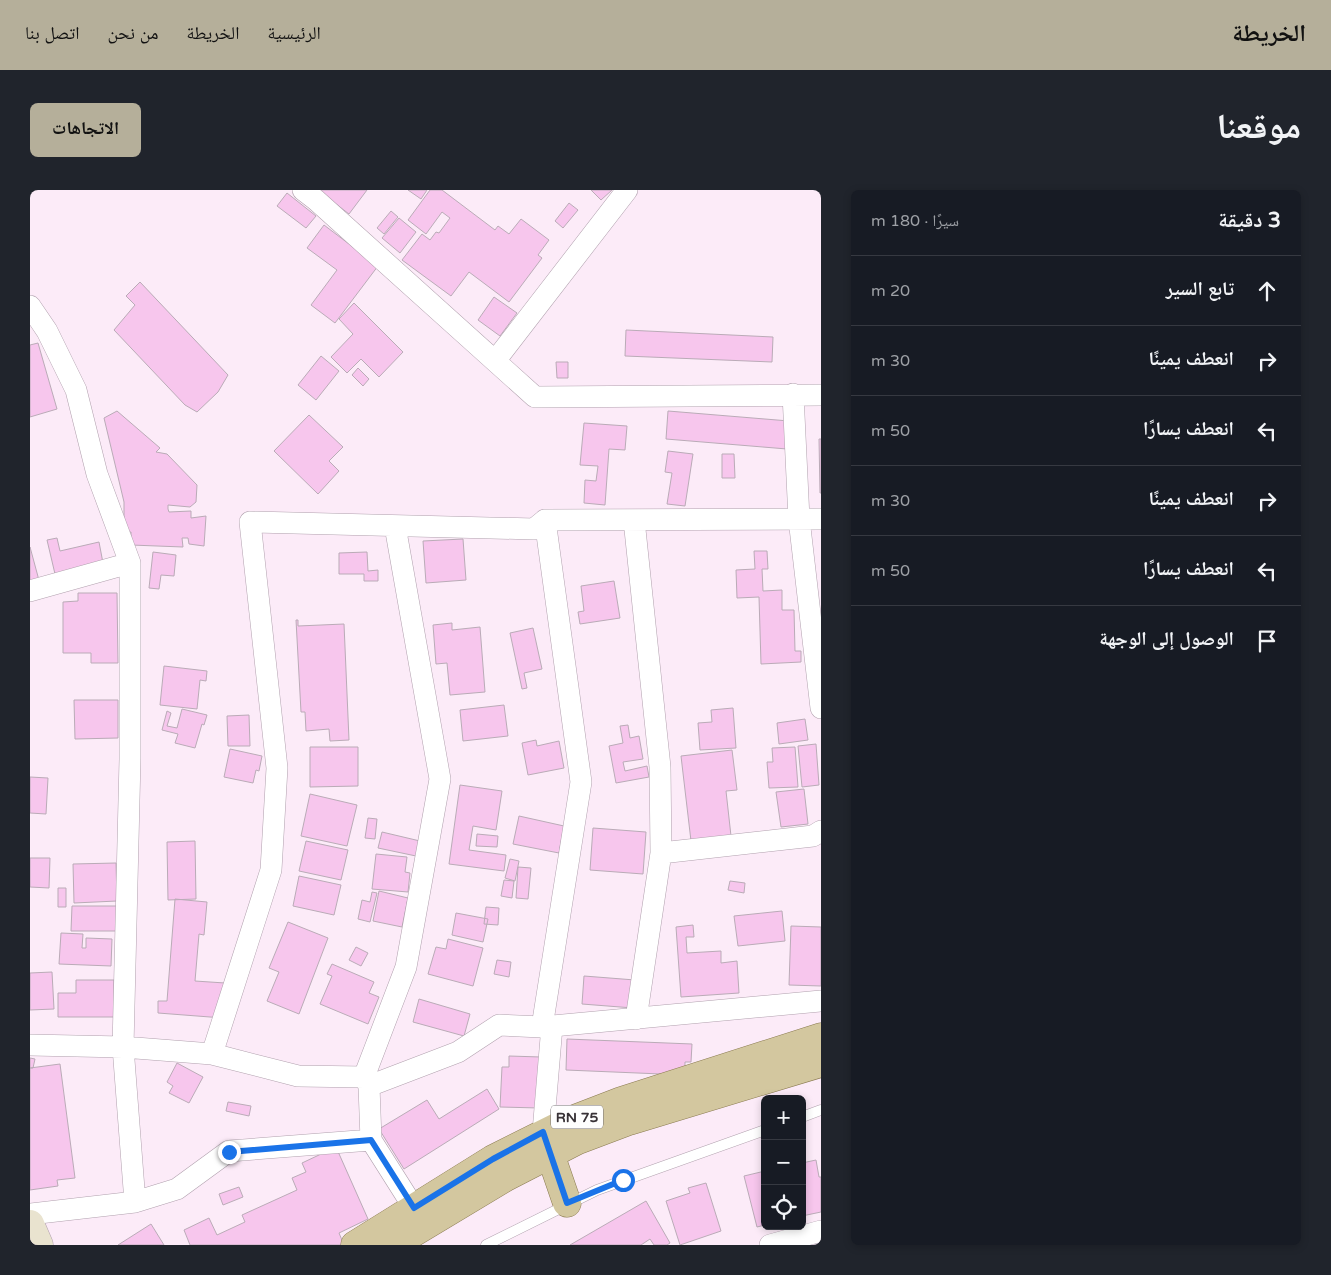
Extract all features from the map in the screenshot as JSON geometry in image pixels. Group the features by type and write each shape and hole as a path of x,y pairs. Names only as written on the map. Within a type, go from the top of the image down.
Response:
{"main road":[{"name":"RN 75","path":"404,1242 506,1177 547,1143 620,1101 821,1037"},
{"name":"RN 75","path":"355,1245 493,1159 547,1143 576,1141 628,1121 821,1063"},
{"path":"547,1143 567,1203"},
{"path":"30,1224 39,1245"}],"street":[{"path":"303,190 535,396 821,395"},
{"path":"495,361 627,190"},
{"path":"30,306 47,331 76,390 97,474 130,563 130,759 123,1047 135,1202"},
{"path":"793,394 799,520 821,708"},
{"path":"212,1054 271,870 277,768 250,522 534,529 545,520 821,519"},
{"path":"545,520 581,782 547,1027 547,1143"},
{"path":"634,520 660,767 661,853 636,1019"},
{"path":"395,526 440,779 406,967 366,1082 371,1140 414,1208"},
{"path":"30,591 130,563"},
{"path":"661,853 818,838"},
{"path":"30,1045 123,1047 212,1054 298,1076 366,1082 458,1052 499,1025 547,1027 821,1001"},
{"path":"30,1214 135,1202 176,1189 229,1152 371,1140"},
{"path":"770,1245 821,1231"}],"lane":[{"path":"806,1116 821,1110"},
{"path":"486,1245 567,1203 623,1180 761,1131"}],"building":[{"path":"318,190 367,190 349,214"},
{"path":"408,190 427,190 421,199"},
{"path":"430,190 442,190 495,230 498,226 509,234 521,219 549,240 538,255 542,258 509,302 469,272 451,296 402,260 422,234 430,240 436,232 439,233 450,218 442,212 426,234 408,220"},
{"path":"591,190 612,190 601,200"},
{"path":"287,193 316,216 306,228 277,206"},
{"path":"569,203 578,210 563,228 555,221"},
{"path":"391,211 398,217 384,234 377,228"},
{"path":"399,218 416,232 400,253 382,238"},
{"path":"324,225 378,266 335,323 311,305 337,270 307,248"},
{"path":"140,282 228,375 218,392 197,412 185,405 114,330 135,305 126,296"},
{"path":"494,297 517,313 500,336 478,320"},
{"path":"354,303 403,352 379,377 361,359 347,373 331,357 353,334 339,319"},
{"path":"626,330 773,337 772,362 625,356"},
{"path":"38,343 57,409 30,417 30,345"},
{"path":"321,356 339,371 316,400 298,385"},
{"path":"556,362 568,362 568,378 557,378"},
{"path":"358,368 369,379 363,386 352,375"},
{"path":"117,411 160,448 156,452 167,454 197,485 196,502 190,507 168,505 168,509 169,512 191,511 191,518 206,516 204,546 189,544 188,538 182,538 183,547 131,545 131,532 124,532 124,502 104,418"},
{"path":"668,411 789,421 787,449 666,439"},
{"path":"309,415 343,447 329,461 339,471 318,494 274,451"},
{"path":"584,423 627,426 625,450 609,449 605,505 584,503 585,480 596,481 598,466 580,465"},
{"path":"819,439 821,439 821,493 820,493"},
{"path":"668,451 693,454 685,506 667,504 672,473 665,472"},
{"path":"722,454 734,454 735,478 722,478"},
{"path":"57,538 60,551 99,542 103,563 55,574 47,540"},
{"path":"463,539 466,580 426,583 423,541"},
{"path":"30,547 40,584 30,587"},
{"path":"754,551 767,551 768,569 762,569 763,591 782,590 782,610 794,610 795,651 801,651 801,662 761,664 759,597 737,598 736,570 755,569"},
{"path":"153,552 176,555 174,576 161,575 159,589 149,588"},
{"path":"367,552 368,571 378,570 378,581 364,581 364,574 339,574 339,553"},
{"path":"614,581 620,618 580,624 578,612 584,611 581,586"},
{"path":"78,593 117,593 118,663 91,663 91,653 63,653 63,602 78,601"},
{"path":"296,620 298,620 298,626 344,624 349,740 330,741 329,729 306,731 305,712 301,712"},
{"path":"452,623 452,630 480,627 485,692 450,695 447,663 436,664 433,625"},
{"path":"533,628 542,669 524,673 527,688 522,689 510,633"},
{"path":"164,666 207,671 206,681 200,680 197,709 160,705"},
{"path":"74,700 118,700 118,738 75,739"},
{"path":"504,705 508,736 463,741 460,710"},
{"path":"733,708 736,748 700,750 698,723 712,722 711,710"},
{"path":"182,709 207,715 204,725 202,724 195,748 175,743 178,734 162,730 167,711 171,713 167,726 177,728"},
{"path":"249,715 250,746 228,746 227,716"},
{"path":"805,719 808,740 779,744 777,723"},
{"path":"628,725 630,738 639,736 643,759 623,762 625,771 647,766 649,777 616,783 609,746 623,743 620,726"},
{"path":"536,740 537,746 559,741 564,768 528,775 522,743"},
{"path":"816,744 819,785 802,787 798,746"},
{"path":"310,747 358,747 358,786 310,787"},
{"path":"795,747 798,787 769,788 767,762 773,762 772,748"},
{"path":"230,749 262,756 259,771 256,770 253,783 224,777"},
{"path":"732,750 737,790 726,791 731,836 691,841 681,756"},
{"path":"30,777 48,778 46,814 30,813"},
{"path":"460,785 502,791 496,830 473,826 469,850 506,855 504,871 449,864"},
{"path":"804,789 808,824 781,827 776,792"},
{"path":"310,794 357,805 347,846 301,836"},
{"path":"519,816 564,826 559,853 513,844"},
{"path":"368,818 377,819 375,839 365,838"},
{"path":"593,828 646,832 643,874 590,870"},
{"path":"382,832 420,841 416,856 378,848"},
{"path":"477,834 498,836 497,847 476,846"},
{"path":"195,841 196,899 168,900 167,842"},
{"path":"306,841 348,850 341,880 299,871"},
{"path":"376,854 407,857 405,872 410,873 408,892 372,889"},
{"path":"30,858 50,858 49,888 30,887"},
{"path":"510,859 519,861 515,881 505,878"},
{"path":"116,863 117,901 74,903 73,864"},
{"path":"518,867 531,868 528,899 516,898"},
{"path":"299,876 341,885 334,915 293,906"},
{"path":"504,880 514,881 512,898 501,896"},
{"path":"730,881 745,883 744,893 728,890"},
{"path":"58,888 66,888 66,907 58,907"},
{"path":"379,891 408,898 402,927 373,921"},
{"path":"372,892 377,893 370,922 358,919 362,900 370,902"},
{"path":"175,899 207,902 204,935 199,934 195,981 225,983 223,1018 158,1013 158,1001 167,1001"},
{"path":"72,906 123,906 123,931 71,931"},
{"path":"486,907 499,908 498,925 484,924"},
{"path":"782,911 785,941 738,946 734,916"},
{"path":"456,913 488,919 483,942 452,935"},
{"path":"288,922 328,938 299,1014 267,1001 279,972 269,968"},
{"path":"693,925 694,937 686,937 687,953 721,951 721,963 737,961 739,993 681,997 676,927"},
{"path":"791,926 821,927 821,986 789,985"},
{"path":"61,933 83,934 82,948 86,948 86,938 112,939 111,966 59,964"},
{"path":"448,939 483,948 473,986 428,974 436,947 446,949"},
{"path":"356,947 368,953 361,966 349,960"},
{"path":"497,960 511,962 509,977 494,974"},
{"path":"332,964 374,982 369,993 379,997 368,1024 320,1004 332,976 327,974"},
{"path":"52,972 54,1009 30,1010 30,973"},
{"path":"584,976 635,980 633,1008 582,1004"},
{"path":"76,980 114,980 114,1017 58,1017 58,993 76,993"},
{"path":"419,999 470,1014 464,1036 413,1022"},
{"path":"567,1039 692,1044 691,1062 685,1062 685,1075 566,1070"},
{"path":"509,1056 541,1057 539,1108 500,1107 502,1067 509,1067"},
{"path":"30,1058 35,1059 33,1068 30,1068"},
{"path":"177,1063 203,1077 189,1103 169,1093 173,1086 167,1082"},
{"path":"60,1064 75,1178 57,1180 58,1186 30,1190 30,1068"},
{"path":"487,1089 499,1109 404,1169 379,1129 427,1100 439,1119"},
{"path":"228,1102 251,1106 249,1116 226,1111"},
{"path":"336,1147 368,1219 339,1233 344,1245 190,1245 184,1230 209,1218 217,1235 245,1222 242,1215 297,1190 292,1178 306,1172 302,1163"},
{"path":"816,1160 819,1177 821,1177 821,1212 806,1215 806,1185 806,1162"},
{"path":"761,1172 761,1226 757,1227 744,1176"},
{"path":"706,1183 721,1231 680,1245 666,1201 690,1193 688,1188"},
{"path":"239,1187 243,1197 223,1205 219,1194"},
{"path":"646,1201 670,1243 667,1245 654,1245 650,1239 641,1245 570,1245"},
{"path":"151,1224 164,1245 118,1245"}],"route":[{"path":"229,1152 371,1140 414,1208 493,1159 543,1132 567,1203 623,1180"}]}
